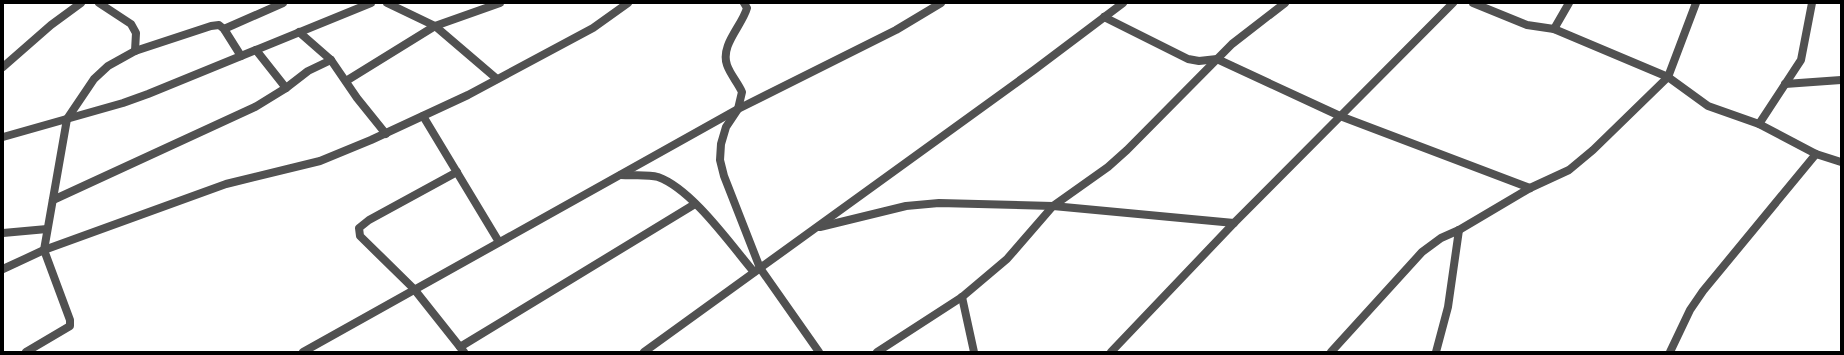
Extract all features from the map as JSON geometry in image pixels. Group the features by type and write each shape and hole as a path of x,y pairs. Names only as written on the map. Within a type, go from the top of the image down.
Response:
{"street":[{"path":"3,67 51,25 81,3"},
{"path":"99,3 131,24 136,33 135,51"},
{"path":"224,29 283,3"},
{"path":"3,137 129,100 371,3"},
{"path":"387,3 435,26 497,79"},
{"path":"346,81 435,26 500,3"},
{"path":"3,269 44,250 226,184 320,161 386,134 497,79 593,28 628,3"},
{"path":"744,3 747,8 746,18 727,47 724,55 727,66 742,92 738,109 726,127 721,144 720,160 724,176 757,270"},
{"path":"303,352 738,109 896,30 941,3"},
{"path":"644,352 1028,75 1123,3"},
{"path":"877,352 962,297 1007,259 1053,206 1108,167 1127,150 1232,44 1285,3"},
{"path":"1111,352 1234,223 1453,3"},
{"path":"1473,3 1527,25 1554,29 1668,77 1708,106 1759,124 1816,154 1841,162"},
{"path":"1554,29 1569,3"},
{"path":"1332,352 1422,252 1441,238 1459,230 1530,188 1568,170 1593,150 1668,77 1696,3"},
{"path":"1759,124 1801,60 1812,3"},
{"path":"1104,17 1188,59 1199,61 1217,59 1340,116 1530,188"},
{"path":"26,352 70,326 70,320 44,250 66,119 94,79 108,66 135,51 211,26 219,25 224,29 241,56"},
{"path":"299,32 331,60 357,98 386,134"},
{"path":"256,50 286,88"},
{"path":"53,200 255,107 286,88 304,73 331,60"},
{"path":"1785,84 1841,80"},
{"path":"423,116 499,242"},
{"path":"1670,352 1690,310 1703,291 1816,154"},
{"path":"457,172 369,220 359,228 360,236 414,289 462,349 695,204"},
{"path":"620,175 657,177 671,183 695,204 757,270 819,352"},
{"path":"816,228 906,206 939,203 1053,206 1234,223"},
{"path":"3,232 47,229"},
{"path":"1436,352 1450,301 1459,230"},
{"path":"962,297 974,352"}]}
